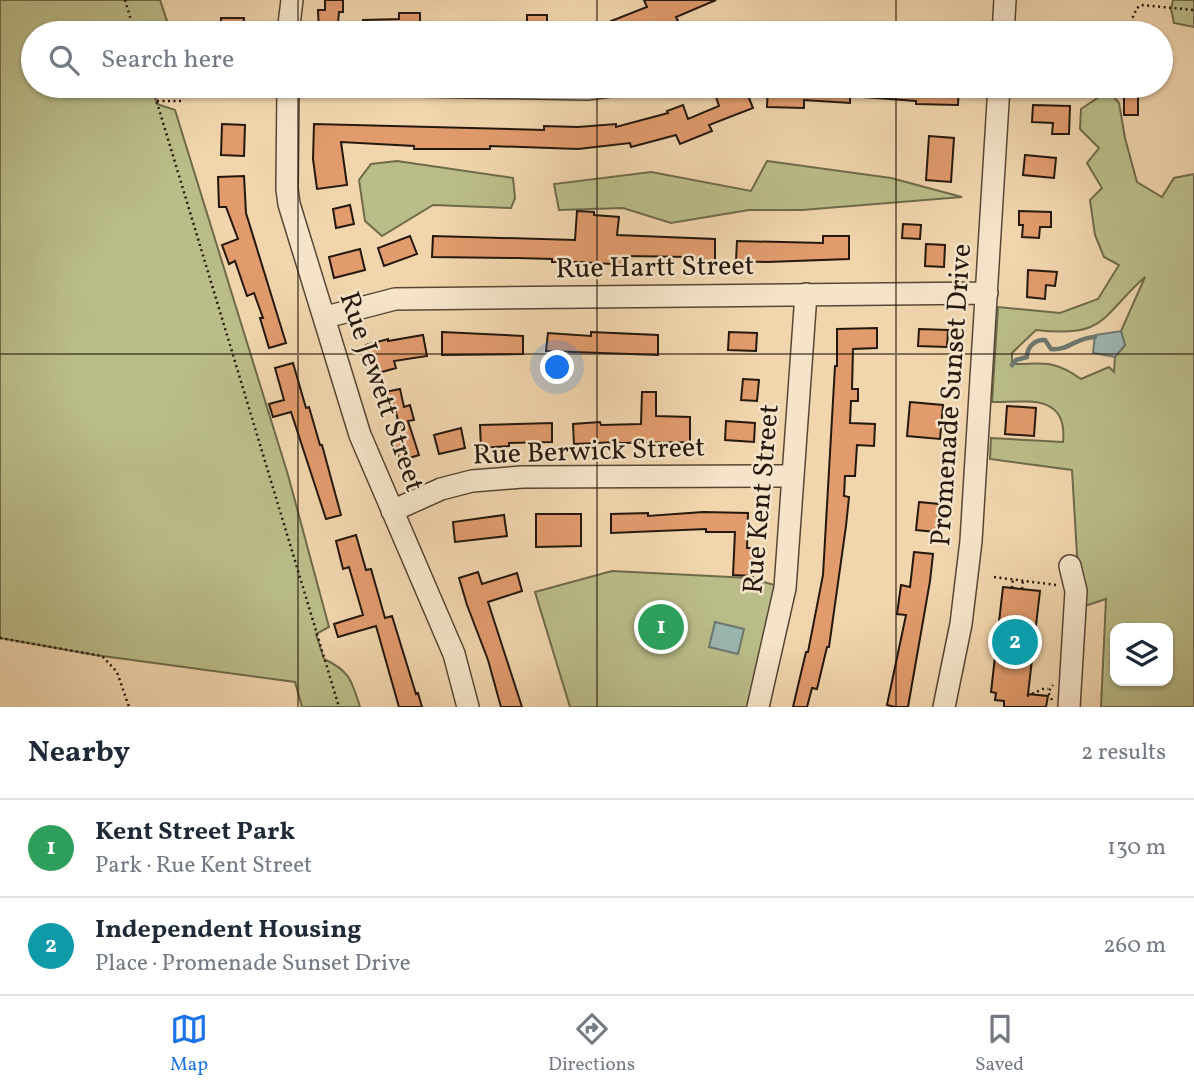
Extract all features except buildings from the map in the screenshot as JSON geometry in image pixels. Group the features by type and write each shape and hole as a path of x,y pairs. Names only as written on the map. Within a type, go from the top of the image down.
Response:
{"street":[{"path":"1004,21 1005,0"},
{"path":"289,21 290,2"},
{"name":"Rue Jewett Street","path":"288,98 289,204 326,317 360,435 454,654 468,707"},
{"name":"Promenade Sunset Drive","path":"944,707 961,624 968,564 998,98"},
{"name":"Rue Hartt Street","path":"326,317 395,299 987,293"},
{"name":"Rue Kent Street","path":"758,707 785,588 806,294"},
{"name":"Rue Berwick Street","path":"392,511 441,489 472,481 522,477 793,476"},
{"path":"1062,706 1076,591 1070,566"}],"path":[{"path":"125,0 131,21"},
{"path":"1133,21 1136,8 1141,5 1194,10"},
{"path":"155,98 339,707"},
{"path":"156,102 181,102"},
{"path":"994,577 1061,587"},
{"path":"1012,588 1013,579"},
{"path":"1022,589 1023,580"},
{"path":"0,638 102,656 117,672 129,707"},
{"path":"1027,696 1048,689 1059,680"},
{"path":"1048,689 1062,706"}],"green space":[{"path":"0,0 160,0 167,21 21,21 21,98 155,98 157,104 175,110 288,475 329,627 316,634 324,659 349,678 360,707 302,707 295,682 95,655 0,638"},
{"path":"1173,0 1194,0 1194,27 1174,23 1171,9"},
{"path":"1098,98 1114,98 1119,103 1137,182 1162,197 1174,178 1194,174 1194,707 1101,707 1106,599 1085,606 1077,555 1072,470 990,459 991,438 1063,442 1063,426 1059,415 1052,408 1031,402 992,402 998,307 1060,313 1098,299 1119,265 1104,257 1095,235 1090,200 1102,188 1087,163 1099,148 1080,129 1081,109","holes":["1145,277 1121,331 1125,345 1115,357 1114,372 1109,367 1081,379 1055,365 1012,364 1012,353 1036,330 1059,332 1090,327 1100,322"]},
{"path":"397,161 513,178 515,198 511,208 433,205 382,236 365,221 359,180 371,164"},
{"path":"767,161 891,178 962,197 802,210 749,210 671,223 623,208 559,210 554,184 651,172 751,191"},
{"path":"612,571 750,578 785,588 758,707 570,707 535,592"}],"water":[{"path":"1121,331 1125,345 1115,357 1093,353 1095,335"},
{"path":"715,622 744,629 738,654 709,647"}],"waterway":[{"path":"1012,365 1016,360 1027,357 1035,342 1045,340 1051,349 1057,349 1095,337"}],"place":[{"name":"Kent Street Park","path":"661,627"},
{"name":"Independent Housing","path":"1015,642"}]}
